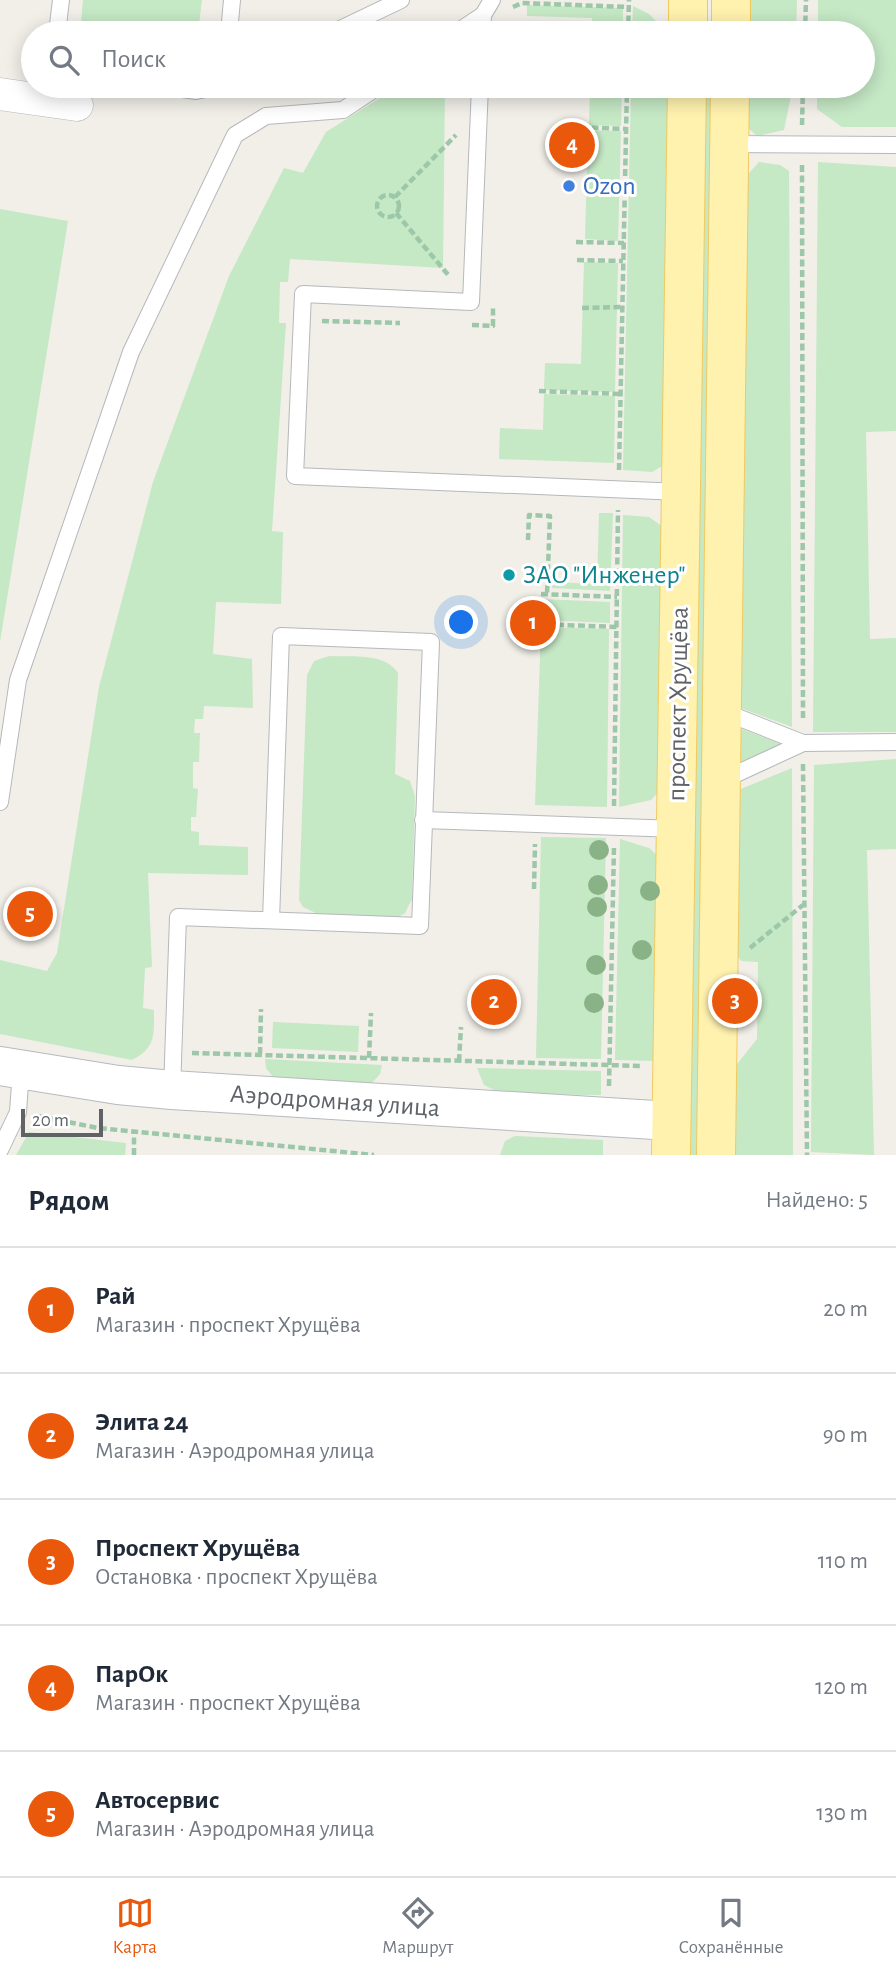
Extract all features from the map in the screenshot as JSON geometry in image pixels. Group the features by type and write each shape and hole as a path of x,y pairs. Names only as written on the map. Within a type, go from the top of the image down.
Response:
{"main road":[{"path":"688,0 688,21"},
{"path":"731,0 731,21"},
{"name":"проспект Хрущёва","path":"671,1138 687,98"},
{"name":"проспект Хрущёва","path":"716,1155 730,98"}],"street":[{"path":"0,94 21,97"},
{"path":"28,98 77,105"},
{"name":"Аэродромная улица","path":"11,1068 173,1071 608,1117 671,1138"}],"lane":[{"path":"58,21 61,0"},
{"path":"230,21 232,0"},
{"path":"357,21 401,0"},
{"path":"474,21 483,15 492,0"},
{"path":"483,15 483,21"},
{"path":"0,802 18,680 131,352 235,135 266,116 343,110 361,98"},
{"path":"480,98 471,302 303,294 295,475 681,492"},
{"path":"729,144 896,145"},
{"path":"173,1071 178,916 271,920 420,926 431,642 281,636 271,920"},
{"path":"720,710 803,743 896,742"},
{"path":"719,782 803,743"},
{"path":"423,820 677,829"},
{"path":"0,1150 18,1112 11,1068"}],"path":[{"path":"628,21 629,0"},
{"path":"805,21 806,0"},
{"path":"509,12 522,3 628,7"},
{"path":"608,1117 627,98"},
{"path":"803,98 803,743 807,1155"},
{"path":"395,197 479,111"},
{"path":"581,127 626,129"},
{"path":"395,197 383,195 377,206 384,216 396,213"},
{"path":"395,197 399,205 396,213"},
{"path":"396,213 471,302"},
{"path":"576,242 624,243"},
{"path":"577,260 623,261"},
{"path":"466,325 493,326 493,302"},
{"path":"582,308 622,307"},
{"path":"318,326 323,320 414,323"},
{"path":"539,391 620,394"},
{"path":"606,467 619,467"},
{"path":"528,541 529,515 550,516 544,594 617,597"},
{"path":"536,624 617,627"},
{"path":"534,889 535,825"},
{"path":"260,1054 261,1009"},
{"path":"369,1058 371,1013"},
{"path":"459,1061 461,1027"},
{"path":"173,1071 260,1054 558,1064"},
{"path":"18,1112 134,1131 374,1155"},
{"path":"134,1131 134,1155"}],"green space":[{"path":"83,0 202,0 199,21 81,21"},
{"path":"746,0 797,0 796,21 745,21"},
{"path":"818,0 896,0 896,127 842,127 817,109 817,98 875,98 875,21 818,21"},
{"path":"527,5 623,8 623,21 527,16"},
{"path":"633,6 656,21 632,21"},
{"path":"380,98 445,98 443,268 290,259 288,282 280,282 279,323 286,323 272,531 283,532 281,604 216,602 213,654 252,659 253,708 204,706 203,719 195,719 194,733 200,733 199,762 193,762 193,788 198,789 196,817 191,817 191,831 199,832 199,845 248,847 248,875 148,873 152,967 145,968 143,1008 154,1010 154,1026 150,1045 140,1055 132,1060 0,1034 0,960 47,971 57,953 99,687 153,482 229,276 284,168 303,173 326,132"},
{"path":"590,98 622,98 621,126 589,125"},
{"path":"631,98 668,98 664,465 652,472 623,470"},
{"path":"700,98 714,98 698,1155 685,1155"},
{"path":"741,98 791,98 784,130 757,136 740,121"},
{"path":"588,130 621,131 618,241 585,239"},
{"path":"759,162 780,165 789,171 792,727 738,707 742,181"},
{"path":"818,162 896,167 896,431 866,432 870,639 896,638 896,732 813,732"},
{"path":"0,209 68,221 0,642"},
{"path":"584,262 618,263 615,392 544,390 545,363 581,364"},
{"path":"544,394 615,396 614,463 499,459 500,428 543,430"},
{"path":"599,513 613,513 610,591 552,588 552,582 597,584"},
{"path":"623,515 649,517 663,527 661,789 651,800 619,807"},
{"path":"541,599 610,602 610,623 541,620"},
{"path":"541,627 609,629 607,807 535,805"},
{"path":"329,656 376,659 392,666 398,673 395,774 410,781 415,796 412,899 405,913 398,917 318,914 303,907 299,900 307,675 314,661"},
{"path":"734,726 784,745 733,765"},
{"path":"896,759 896,849 867,850 874,1155 811,1152 814,765"},
{"path":"792,768 793,1155 730,1155 734,1068 757,1039 758,962 741,961 733,948 736,791"},
{"path":"541,837 606,838 601,1059 536,1058"},
{"path":"620,839 649,848 659,857 654,1061 615,1060"},
{"path":"273,1022 359,1026 358,1052 272,1048"},
{"path":"265,1059 382,1065 380,1074 370,1085 277,1082 266,1068"},
{"path":"477,1068 601,1071 601,1095 502,1094 484,1085"},
{"path":"29,1132 126,1143 125,1155 16,1155"},
{"path":"515,1136 603,1140 603,1155 500,1155 505,1141"}],"place":[{"name":"ПарОк","path":"572,145"},
{"name":"Ozon","path":"569,186"},
{"name":"ЗАО \"Инженер\"","path":"509,575"},
{"name":"Рай","path":"533,623"},
{"name":"Автосервис","path":"30,914"},
{"name":"Проспект Хрущёва","path":"735,1001"},
{"name":"Элита 24","path":"494,1002"}]}
